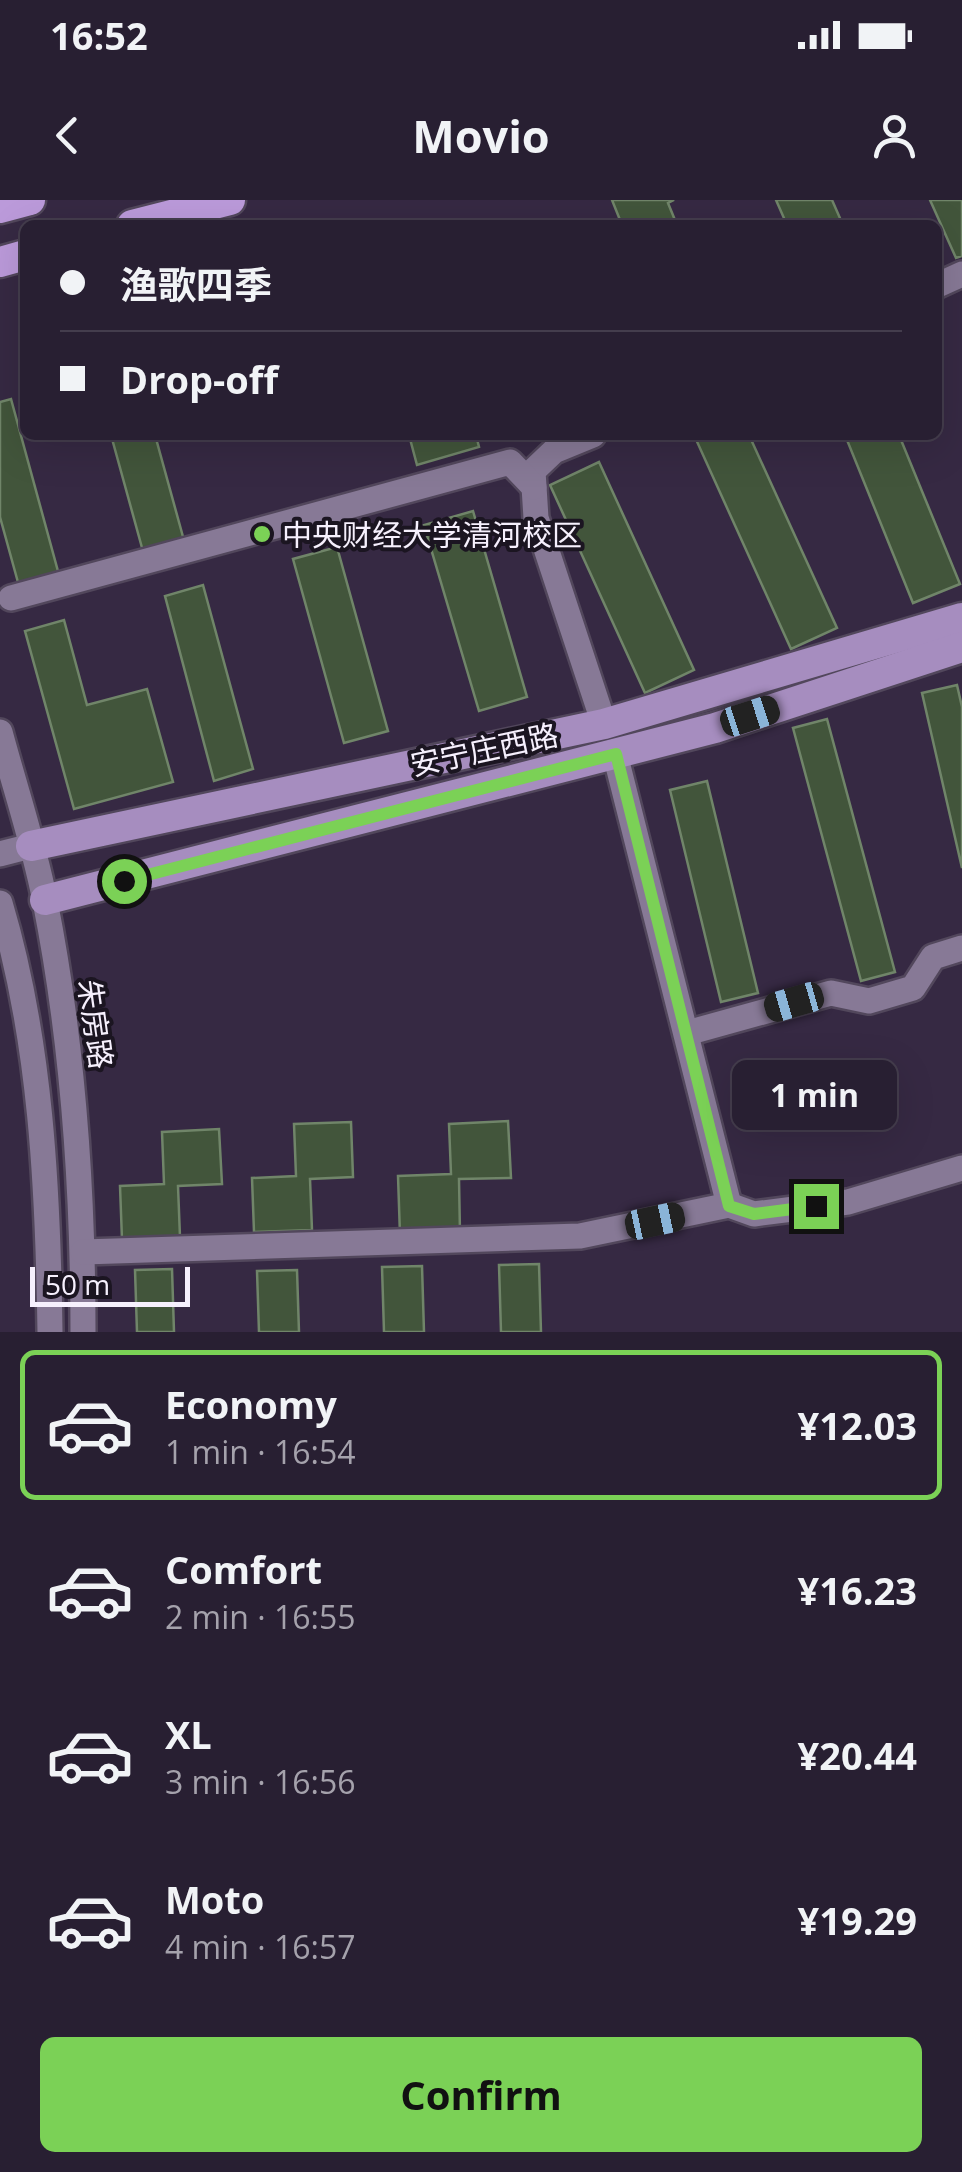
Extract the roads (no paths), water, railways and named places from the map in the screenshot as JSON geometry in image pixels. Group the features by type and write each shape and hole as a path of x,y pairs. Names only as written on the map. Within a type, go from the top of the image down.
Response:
{"highway":[{"path":"0,208 30,200"},
{"path":"139,220 198,200"},
{"path":"152,220 230,200"}],"main road":[{"name":"安宁庄西路","path":"31,846 604,724 962,618"},
{"path":"45,900 715,728 962,648"}],"street":[{"path":"581,440 554,451 533,472 536,518 604,724"},
{"path":"11,598 510,462 534,487"},
{"name":"朱房路","path":"0,732 45,900 70,1066 83,1252 83,1332"},
{"path":"616,754 729,1206"},
{"name":"安宁庄西路","path":"0,854 31,846"},
{"path":"45,900 1,908 28,1019 48,1220 50,1332"},
{"path":"687,1033 830,992 869,1002 913,988 933,957 962,948"},
{"path":"83,1252 580,1236 729,1206 754,1214 848,1202 962,1168"}],"place":[{"name":"中央财经大学清河校区","path":"262,534"}]}
